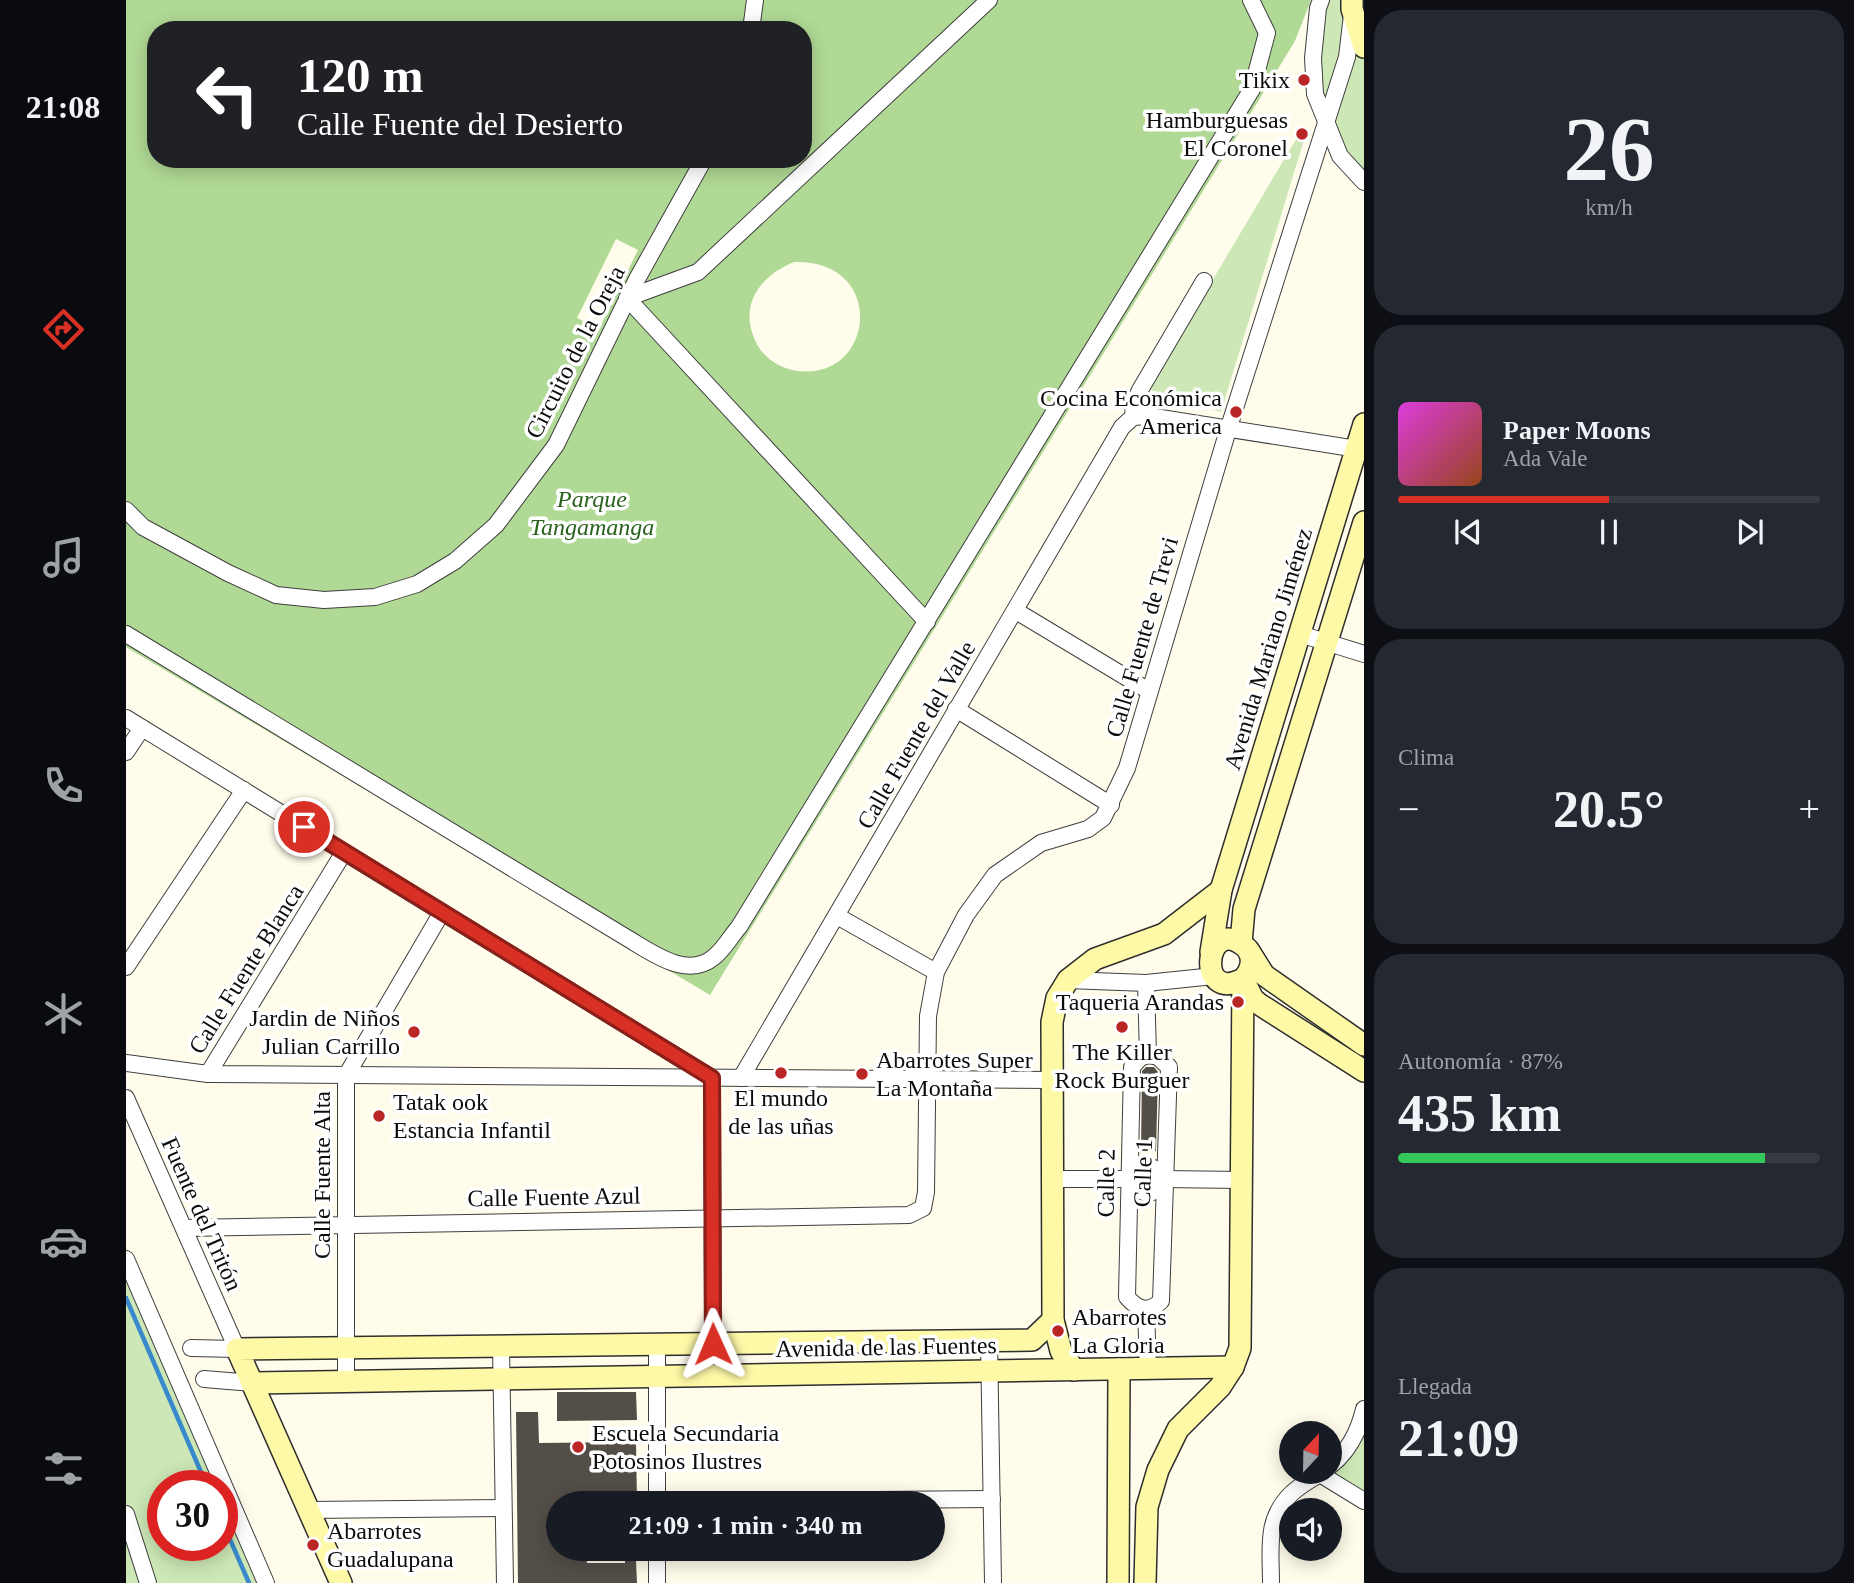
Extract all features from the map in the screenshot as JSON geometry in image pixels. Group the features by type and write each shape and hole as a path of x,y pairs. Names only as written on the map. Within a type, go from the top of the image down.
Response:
{"street":[{"path":"752,21 755,0"},
{"path":"812,165 989,0"},
{"path":"126,634 627,938 671,962 695,966 713,958 739,927 1252,89 1267,33 1251,0"},
{"path":"1321,0 1313,58 1315,94 1340,156 1364,182"},
{"path":"1351,5 1364,47"},
{"name":"Calle Fuente de Trevi","path":"923,1208 926,1192 925,1080 928,1016 936,972 966,915 995,876 1041,844 1088,828 1103,818 1127,768 1228,430 1347,57 1351,5"},
{"name":"Circuito de la Oreja","path":"126,510 143,527 228,573 276,595 324,600 375,597 417,584 455,561 496,525 556,445 627,298 699,168"},
{"path":"809,168 698,272 627,298 927,622"},
{"name":"Calle Fuente del Valle","path":"741,1078 1122,427 1133,417 1134,403 1140,390 1204,281"},
{"path":"1133,417 1149,416 1360,449"},
{"name":"Avenida Mariano Jiménez","path":"1214,976 1209,964 1221,890 1360,449 1364,424"},
{"path":"1068,980 1146,983 1214,976 1231,983 1248,974 1252,963 1245,947 1244,909 1364,522"},
{"path":"1016,611 1149,691"},
{"path":"1300,634 1364,654"},
{"path":"956,709 1111,805"},
{"path":"126,718 712,1078"},
{"path":"126,752 142,728"},
{"path":"126,967 244,790"},
{"name":"Calle Fuente Blanca","path":"208,1074 344,852"},
{"path":"1074,1370 1061,1350 1053,1320 1052,1022 1057,998 1068,980 1095,959 1164,934 1221,890"},
{"name":"Calle Fuente Alta","path":"346,1382 346,1076 442,912"},
{"path":"838,916 936,972"},
{"path":"1211,952 1221,943 1234,941 1245,947 1265,975 1364,1045"},
{"path":"1243,979 1254,999 1267,1009 1364,1071"},
{"path":"1145,1583 1144,1538 1147,1507 1158,1469 1178,1429 1220,1387 1233,1367 1240,1348 1243,979"},
{"path":"1146,983 1148,1055"},
{"path":"1243,1033 1248,1013 1255,1008 1267,1009"},
{"name":"Calle 2","path":"1146,1309 1135,1307 1127,1297 1132,1179 1132,1067 1134,1062 1148,1055"},
{"name":"Calle 1","path":"1146,1309 1154,1308 1161,1301 1163,1180 1169,1067 1158,1057 1148,1055"},
{"path":"126,1063 208,1074 1052,1080"},
{"path":"712,1078 713,1344"},
{"name":"Fuente del Tritón","path":"126,1098 237,1349"},
{"path":"1053,1179 1132,1179 1138,1171 1150,1167 1158,1171 1163,1180 1242,1180"},
{"name":"Calle Fuente Azul","path":"184,1228 909,1214 923,1208"},
{"path":"126,1259 266,1583"},
{"path":"1146,1309 1148,1368"},
{"name":"Avenida de las Fuentes","path":"191,1348 1032,1340 1053,1320"},
{"path":"989,1340 993,1583"},
{"path":"657,1344 657,1491"},
{"path":"501,1346 505,1583"},
{"path":"237,1349 341,1583"},
{"name":"Avenida de las Fuentes","path":"204,1379 253,1384 1233,1367"},
{"path":"1118,1583 1119,1369"},
{"path":"1342,1455 1360,1426 1364,1409"},
{"path":"1271,1583 1271,1528 1277,1511 1292,1493 1305,1484"},
{"path":"1341,1484 1364,1501"},
{"path":"945,1500 992,1499"},
{"path":"308,1510 503,1508"},
{"path":"126,1514 148,1583"},
{"path":"1119,1538 1144,1538"},
{"path":"657,1561 657,1583"}],"green space":[{"name":"Parque Tangamanga","path":"126,0 1311,0 1295,41 710,995 126,647","holes":["616,239 638,250 599,329 577,318","794,262 824,266 845,279 857,298 860,319 855,340 843,358 824,369 798,371 780,366 761,351 752,332 750,307 754,296 770,276"]},
{"path":"1321,0 1347,0 1364,49 1364,182 1340,156 1313,58"},
{"path":"1298,136 1304,140 1221,412 1148,389"},
{"path":"126,1247 225,1470 147,1470 147,1561 238,1561 238,1500 275,1583 126,1583"},
{"path":"1364,1409 1364,1501 1340,1484 1342,1443"}],"building":[{"path":"1146,1067 1154,1067 1158,1072 1156,1151 1141,1151 1142,1071"},
{"path":"557,1392 636,1392 637,1420 557,1421"},
{"path":"516,1412 538,1412 539,1443 636,1442 637,1491 546,1491 546,1561 636,1561 637,1583 518,1583"}],"waterway":[{"path":"126,1298 200,1470"},
{"path":"238,1558 249,1583"}],"place":[{"name":"Tikix","path":"1304,80"},
{"name":"Hamburguesas El Coronel","path":"1302,134"},
{"name":"Cocina Económica America","path":"1236,412"},
{"name":"Taqueria Arandas","path":"1238,1002"},
{"name":"The Killer Rock Burguer","path":"1122,1027"},
{"name":"Jardin de Niños Julian Carrillo","path":"414,1032"},
{"name":"El mundo de las uñas","path":"781,1073"},
{"name":"Abarrotes Super La Montaña","path":"862,1074"},
{"name":"Tatak ook Estancia Infantil","path":"379,1116"},
{"name":"Abarrotes La Gloria","path":"1058,1331"},
{"name":"Escuela Secundaria Potosinos Ilustres","path":"578,1447"},
{"name":"Abarrotes Guadalupana","path":"313,1545"}],"route":[{"path":"304,827 712,1078 713,1344"}]}
